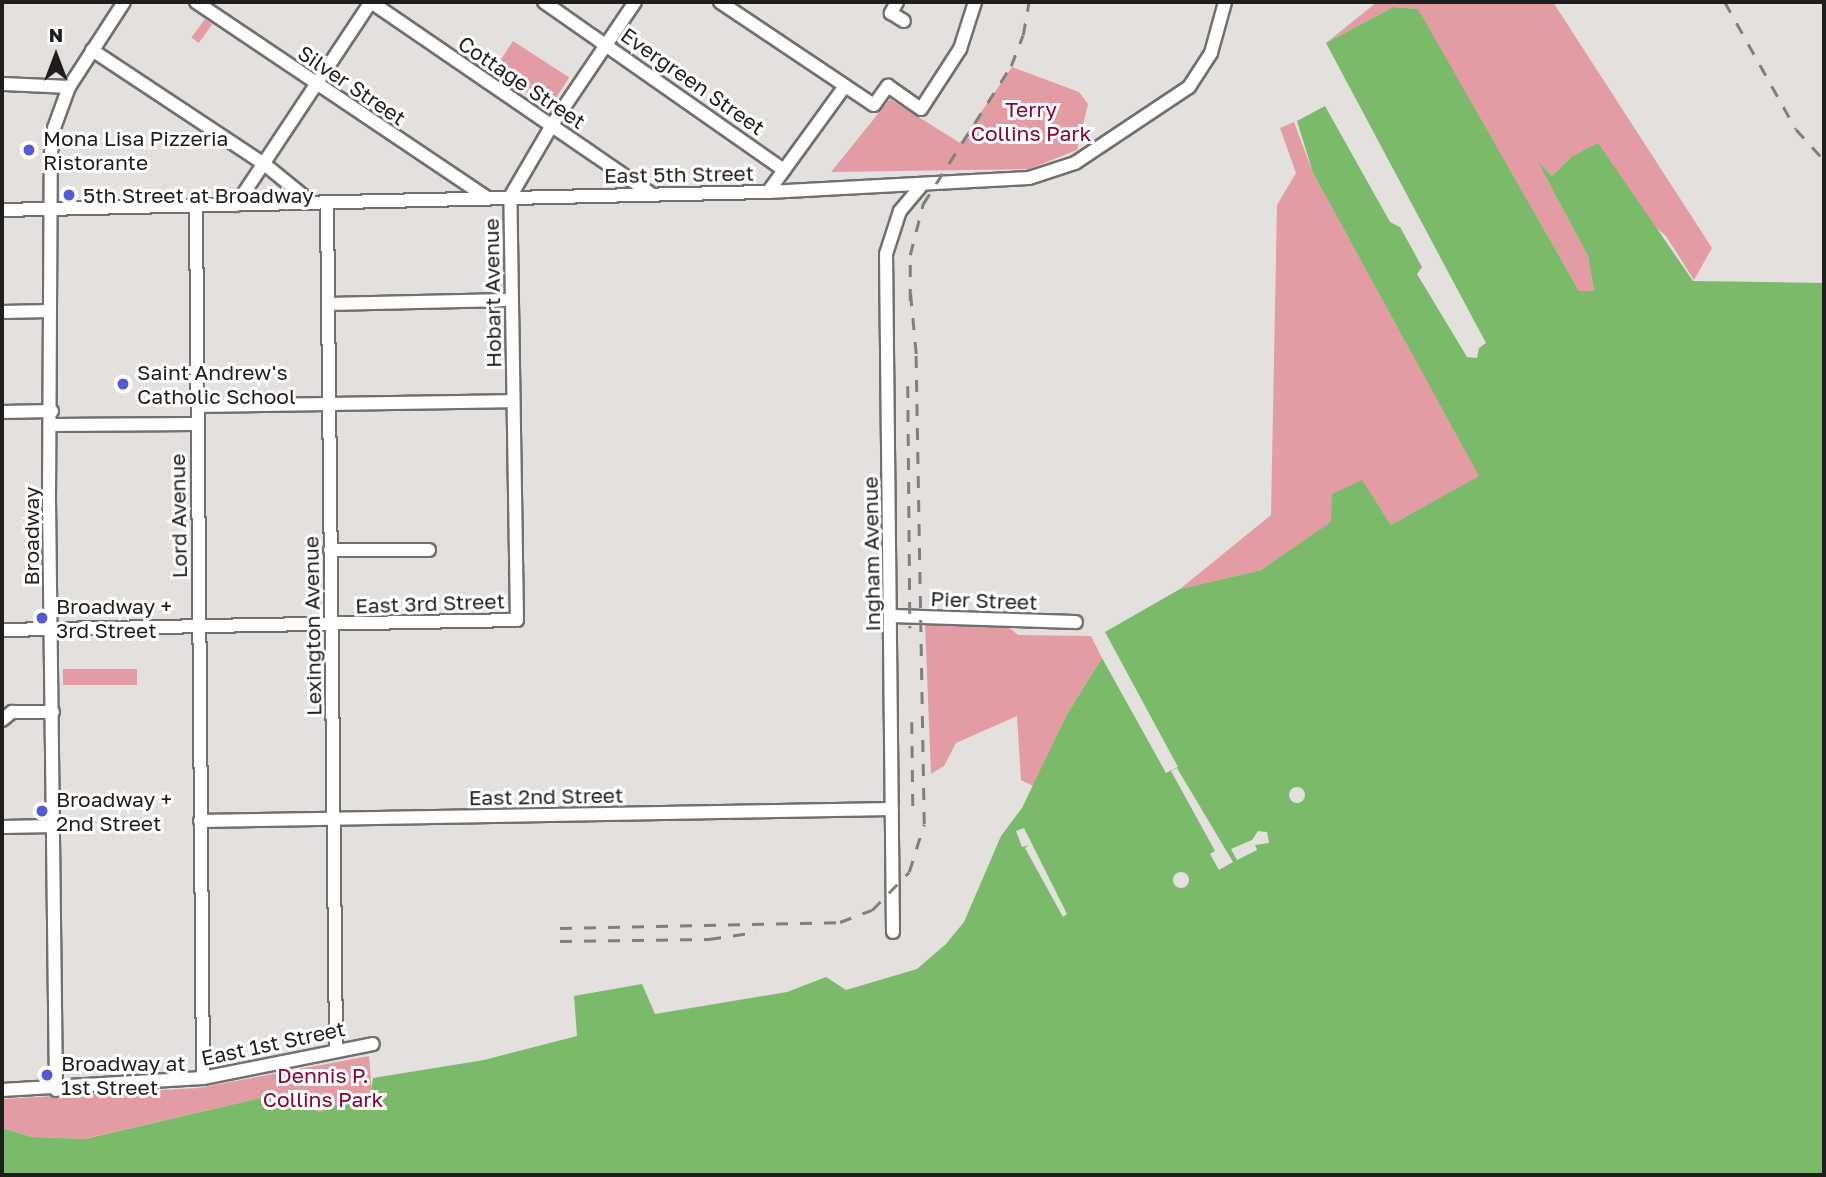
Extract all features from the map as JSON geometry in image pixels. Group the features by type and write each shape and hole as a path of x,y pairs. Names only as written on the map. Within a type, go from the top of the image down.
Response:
{"street":[{"name":"Broadway","path":"56,1090 49,209 54,128 69,87 124,2"},
{"name":"Silver Street","path":"196,2 487,198"},
{"path":"236,205 371,2"},
{"name":"Cottage Street","path":"371,2 652,194"},
{"name":"Evergreen Street","path":"544,2 784,170"},
{"name":"Hobart Avenue","path":"517,620 510,197 552,125 635,2"},
{"path":"720,2 874,105 888,86 920,109 960,49 975,2"},
{"path":"897,2 891,13 904,21"},
{"name":"East 5th Street","path":"2,210 768,192 921,186 943,181 1029,178 1075,163 1189,87 1210,53 1225,2"},
{"path":"92,50 263,163 311,202"},
{"path":"2,84 69,87"},
{"path":"768,192 845,86"},
{"name":"Ingham Avenue","path":"894,932 886,254 900,211 921,186"},
{"name":"Lexington Avenue","path":"327,202 336,1049"},
{"name":"Lord Avenue","path":"195,205 203,1079"},
{"path":"328,304 511,300"},
{"path":"2,312 50,311"},
{"path":"198,406 513,401"},
{"path":"2,412 52,411"},
{"path":"52,425 196,424"},
{"path":"330,550 429,550"},
{"name":"Pier Street","path":"891,616 1076,622"},
{"name":"East 3rd Street","path":"2,630 517,620"},
{"path":"2,720 12,712 53,712"},
{"name":"East 2nd Street","path":"200,821 892,809"},
{"path":"2,827 54,826"},
{"name":"East 1st Street","path":"2,1090 56,1090 203,1079 336,1049 373,1044"}],"green space":[{"path":"1377,2 1553,2 1712,248 1694,280 1666,236 1571,157 1552,176 1540,165 1588,256 1594,291 1579,291 1417,9 1393,7 1326,43"},
{"path":"205,19 212,24 199,43 191,38"},
{"path":"513,41 569,77 550,108 493,71"},
{"name":"Terry Collins Park","path":"1012,67 1079,92 1088,104 1077,150 1029,169 831,172 890,99 960,143"},
{"path":"1294,122 1313,173 1480,476 1391,525 1362,481 1332,522 1261,570 1180,589 1271,515 1277,205 1296,173 1280,128"},
{"path":"925,623 1006,625 1018,635 1091,636 1102,658 1067,714 1033,786 1021,780 1017,716 956,743 944,766 931,774"},
{"path":"63,669 137,669 137,685 63,685"},
{"name":"Dennis P. Collins Park","path":"369,1056 372,1092 319,1112 282,1093 84,1139 32,1137 2,1128 2,1099 198,1088"}],"shaded area":[{"path":"1393,7 1418,9 1579,291 1594,291 1588,256 1538,162 1552,176 1571,157 1598,143 1693,281 1824,283 1824,1175 2,1175 2,1128 32,1137 85,1139 282,1093 319,1112 371,1092 373,1078 484,1060 577,1036 574,996 642,984 655,1014 787,992 826,977 846,990 917,969 946,944 964,922 1001,836 1022,808 1067,714 1102,658 1166,773 1178,767 1105,632 1180,589 1261,570 1331,522 1332,494 1362,480 1391,525 1479,476 1313,173 1297,121 1325,106 1390,222 1400,227 1422,267 1417,274 1467,357 1477,358 1479,348 1486,343 1326,43"}],"pier":[{"path":"1177,768 1233,862 1219,870 1210,854 1215,851 1171,771"},
{"path":"1297,787 1303,789 1303,801 1297,803 1291,801 1289,795 1291,789"},
{"path":"1024,828 1067,914 1063,917 1025,848 1029,845 1022,847 1016,831"},
{"path":"1258,831 1267,832 1269,843 1255,845 1257,850 1237,860 1231,849 1252,840"},
{"path":"1181,872 1187,874 1187,886 1181,888 1175,886 1173,880 1175,874"}],"railway":[{"path":"910,301 910,255 923,204 1011,66 1023,35 1029,2"},
{"path":"1725,2 1796,129 1824,160"},
{"path":"560,928 840,922 872,910 909,872 924,824 916,354 910,291"},
{"path":"908,386 910,628"},
{"path":"912,722 913,808"},
{"path":"560,941 709,939 756,932"}],"place":[{"name":"Mona Lisa Pizzeria Ristorante","path":"29,150"},
{"name":"5th Street at Broadway","path":"69,195"},
{"name":"Saint Andrew's Catholic School","path":"123,384"},
{"name":"Broadway + 3rd Street","path":"42,618"},
{"name":"Broadway + 2nd Street","path":"42,811"},
{"name":"Broadway at 1st Street","path":"47,1075"}]}
